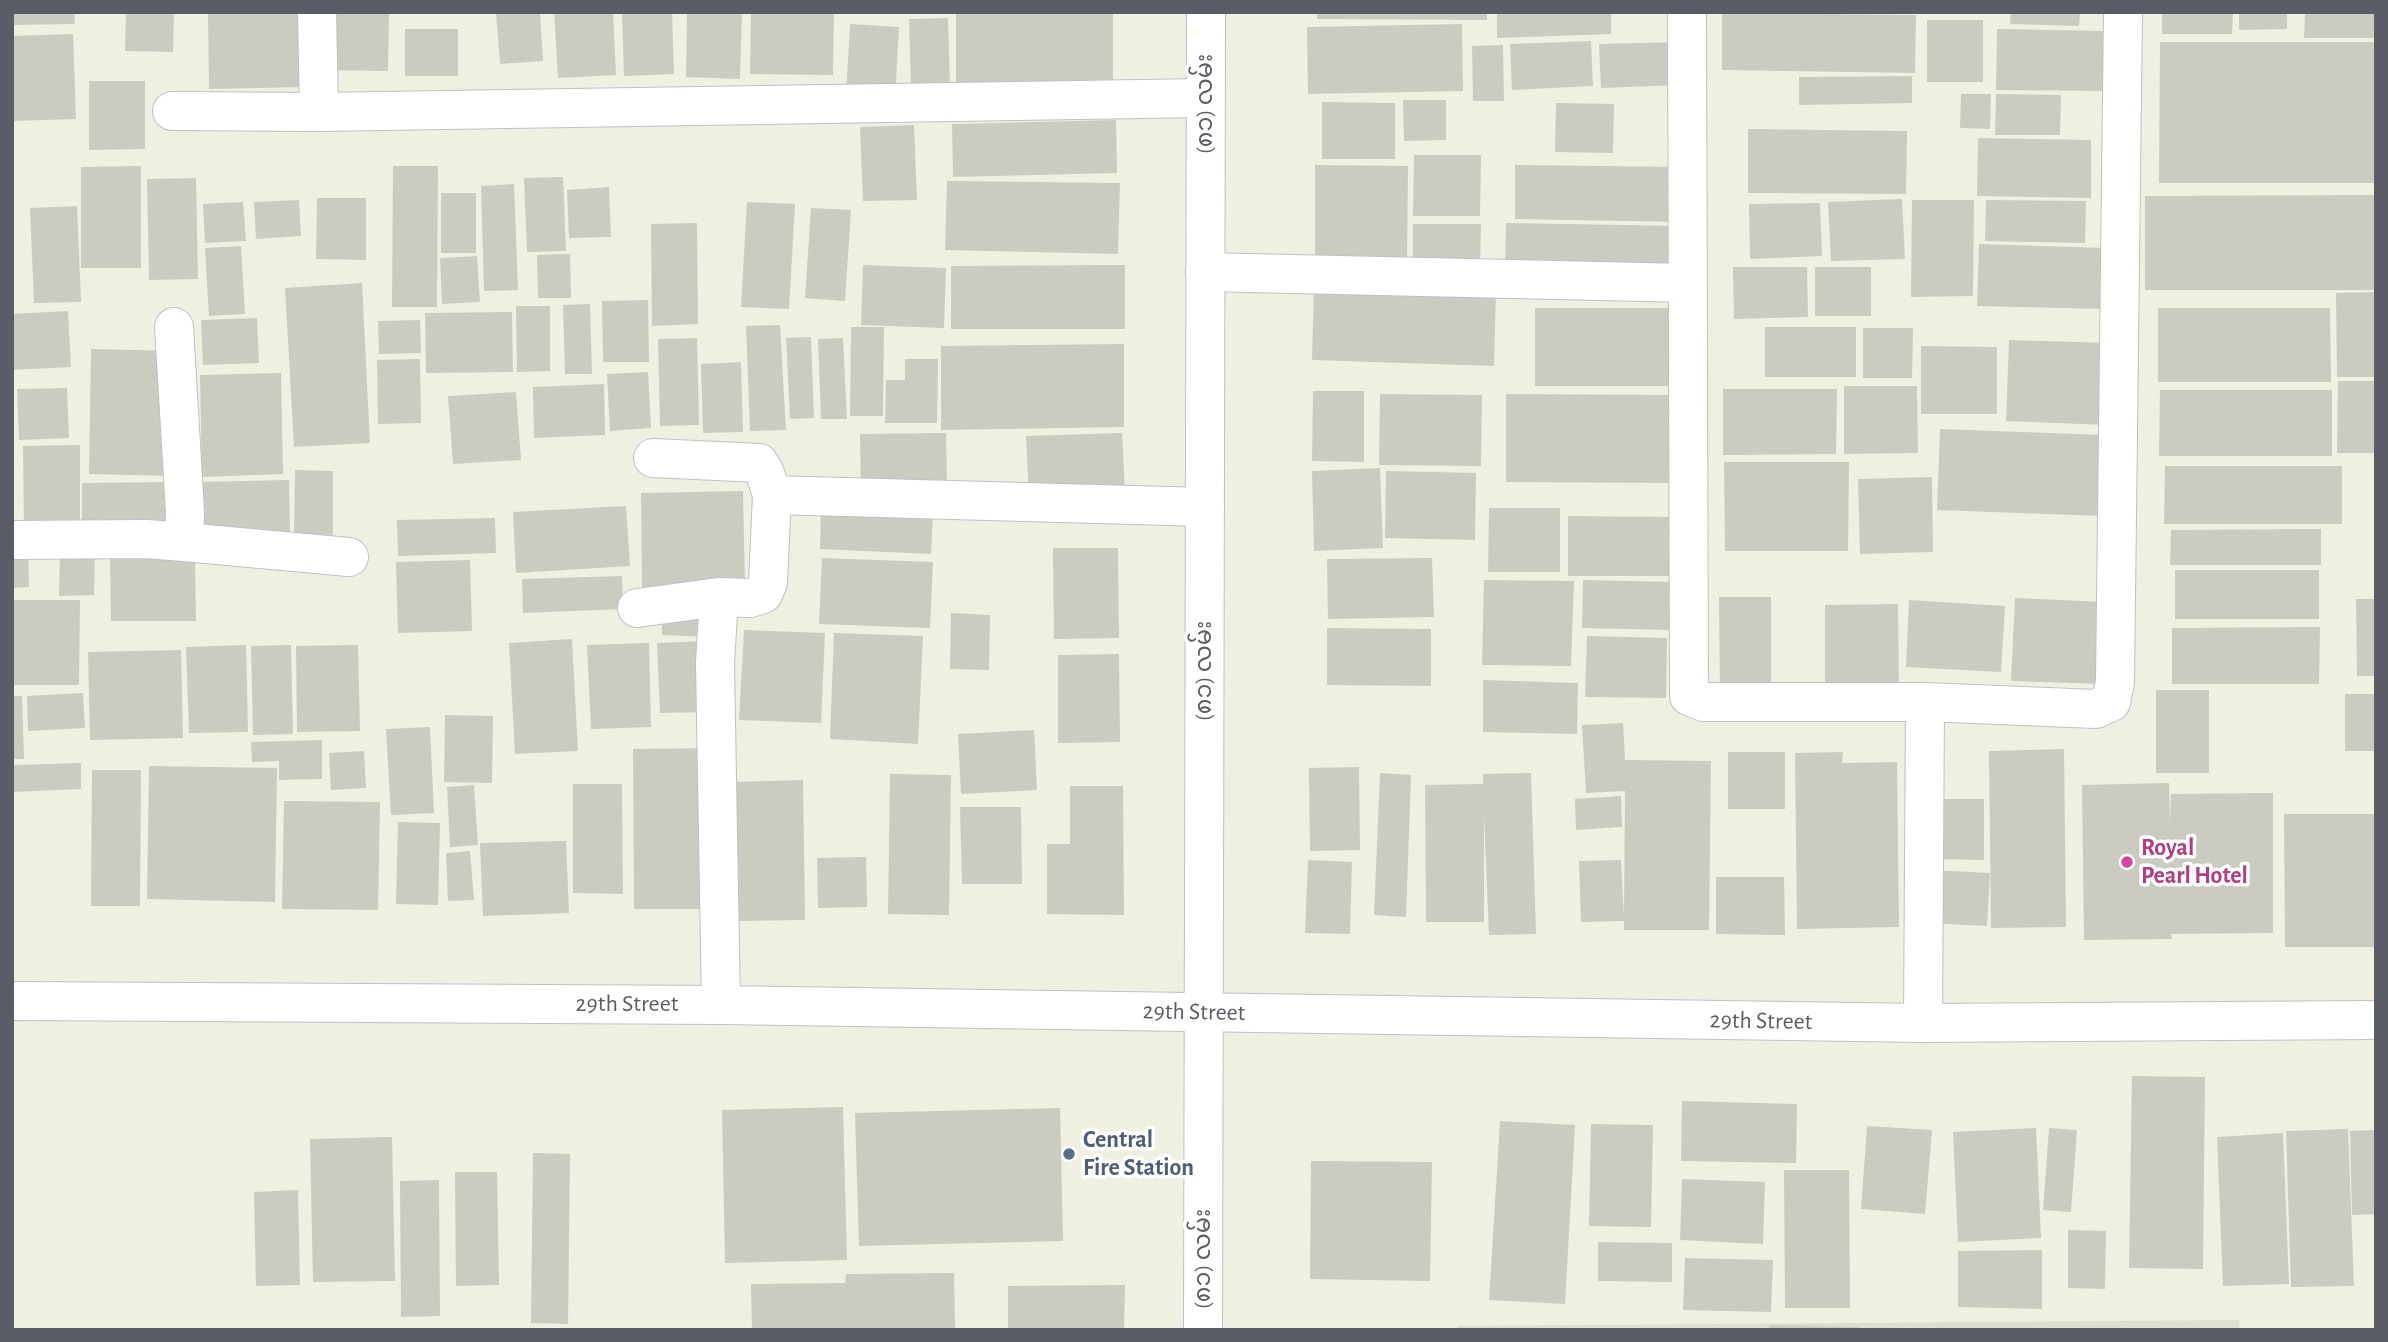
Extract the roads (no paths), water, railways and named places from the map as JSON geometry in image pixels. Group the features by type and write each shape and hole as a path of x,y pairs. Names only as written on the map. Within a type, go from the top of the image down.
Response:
{"street":[{"path":"317,12 319,112"},
{"name":"(၈၁) လမ်း","path":"1203,1330 1206,12"},
{"path":"1687,12 1689,696 1704,702 1925,702 2096,709 2110,702 2115,682 2123,12"},
{"path":"172,111 319,112 1205,99"},
{"path":"1205,272 1687,283"},
{"path":"174,327 185,512 184,542"},
{"path":"637,608 719,597 750,598 763,594 768,583 772,495 759,463 653,458"},
{"path":"772,495 1205,507"},
{"path":"12,540 153,539 349,557"},
{"path":"719,597 715,663 721,1005"},
{"path":"1923,1023 1925,702"},
{"name":"29th Street","path":"12,1001 721,1005 1923,1023 2376,1020"}],"place":[{"name":"Royal Pearl Hotel","path":"2127,862"},
{"name":"Central Fire Station","path":"1069,1154"}]}
